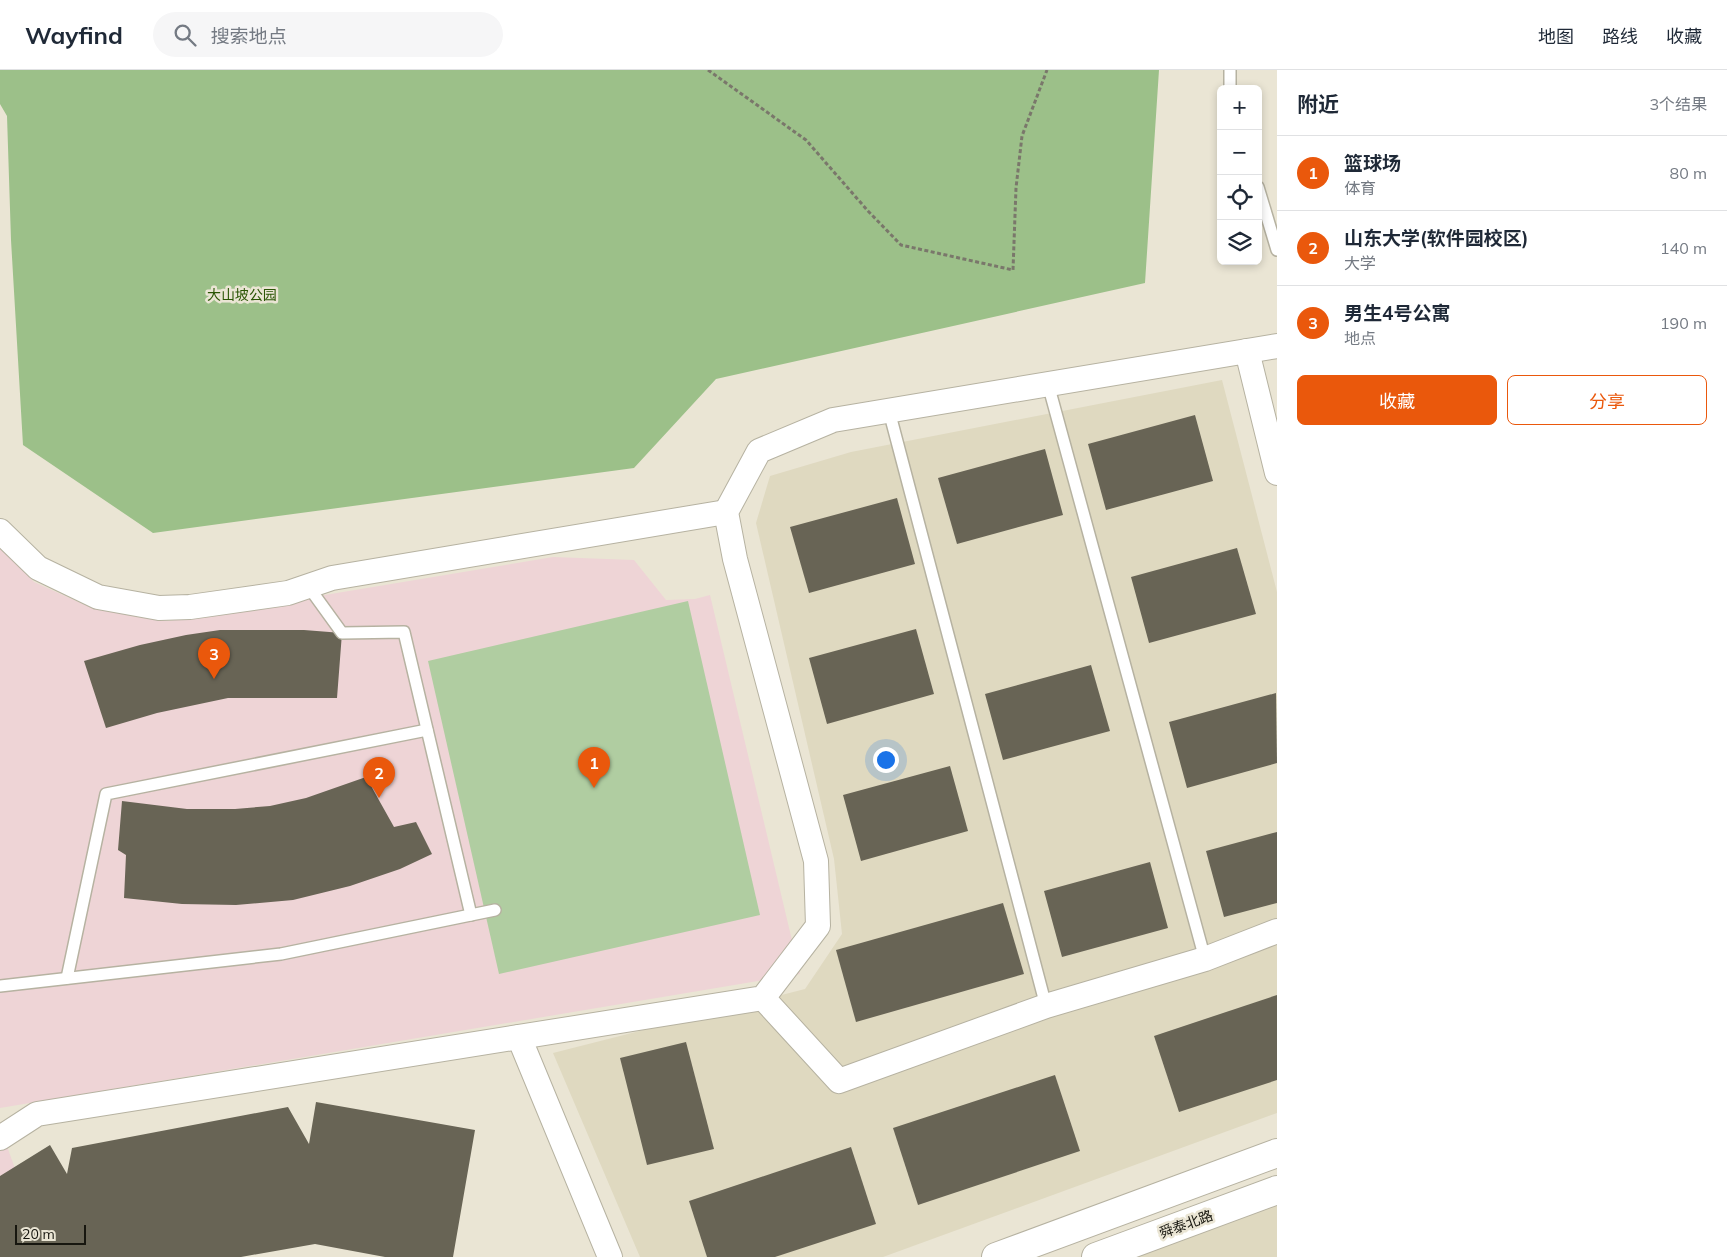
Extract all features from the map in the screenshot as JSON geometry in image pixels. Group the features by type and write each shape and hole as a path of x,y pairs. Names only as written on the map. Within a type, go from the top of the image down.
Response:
{"main road":[{"path":"996,1257 1277,1153"},
{"name":"舜泰北路","path":"1096,1257 1277,1190"}],"street":[{"path":"0,1138 37,1114 763,998 818,926 816,862 736,559 726,512 759,451 833,420 1277,346"},
{"path":"1247,350 1277,473"},
{"path":"0,531 38,568 98,597 159,608 182,607 288,593 332,578 726,512"},
{"path":"763,998 839,1081 1046,1006 1205,959 1277,931"},
{"path":"519,1037 610,1257"}],"lane":[{"path":"1230,70 1230,85"},
{"path":"1262,200 1277,250"},
{"path":"1048,384 1205,959"},
{"path":"889,411 1046,1006"},
{"path":"308,586 342,633 404,632 472,915"},
{"path":"66,978 106,794 427,730"},
{"path":"0,986 281,954 495,910"}],"path":[{"path":"708,70 806,140 868,211 901,245 1013,270 1016,188 1022,136 1048,70"}],"shaded area":[{"path":"1222,380 1277,592 1277,1113 883,1257 640,1257 553,1053 805,989 842,934 834,859 756,523 770,476 851,452"},
{"path":"0,547 34,582 94,609 168,621 553,557 634,560 666,600 695,599 710,595 800,974 0,1108"},
{"path":"0,1127 17,1174 0,1183"},
{"path":"1277,1202 1277,1257 1137,1257"}],"green space":[{"name":"大山坡公园","path":"0,70 1159,70 1145,283 716,379 634,468 153,533 23,445 11,240 7,116 0,104"},
{"path":"688,601 760,915 499,974 428,661"}],"building":[{"path":"1195,415 1213,481 1106,510 1088,444"},
{"path":"1045,449 1063,515 957,544 938,478"},
{"path":"897,498 915,564 809,593 790,527"},
{"path":"1237,548 1256,614 1149,643 1131,577"},
{"path":"916,629 934,694 827,724 809,658"},
{"path":"220,630 304,630 342,633 337,698 228,698 157,713 106,728 84,661 140,645"},
{"path":"1091,665 1110,731 1003,760 985,694"},
{"path":"1276,693 1277,763 1187,788 1169,722"},
{"path":"950,766 968,831 861,861 843,795"},
{"path":"366,777 394,827 416,822 432,854 400,869 350,886 293,900 236,905 182,904 124,898 126,855 118,850 122,801 187,809 235,809 270,806 306,798"},
{"path":"1277,832 1277,903 1224,917 1206,851"},
{"path":"1150,862 1168,928 1062,957 1044,891"},
{"path":"1003,903 1024,974 856,1022 836,950"},
{"path":"1277,995 1277,1080 1179,1112 1154,1036"},
{"path":"686,1042 714,1149 647,1165 620,1058"},
{"path":"1055,1075 1080,1151 918,1205 893,1128"},
{"path":"316,1102 475,1130 453,1257 385,1257 315,1244 241,1257 0,1257 0,1176 50,1145 67,1174 72,1148 288,1107 309,1144"},
{"path":"851,1147 876,1224 775,1257 707,1257 689,1201"}],"place":[{"name":"男生4号公寓","path":"214,679"},
{"name":"篮球场","path":"594,788"},
{"name":"山东大学(软件园校区)","path":"379,798"}]}
